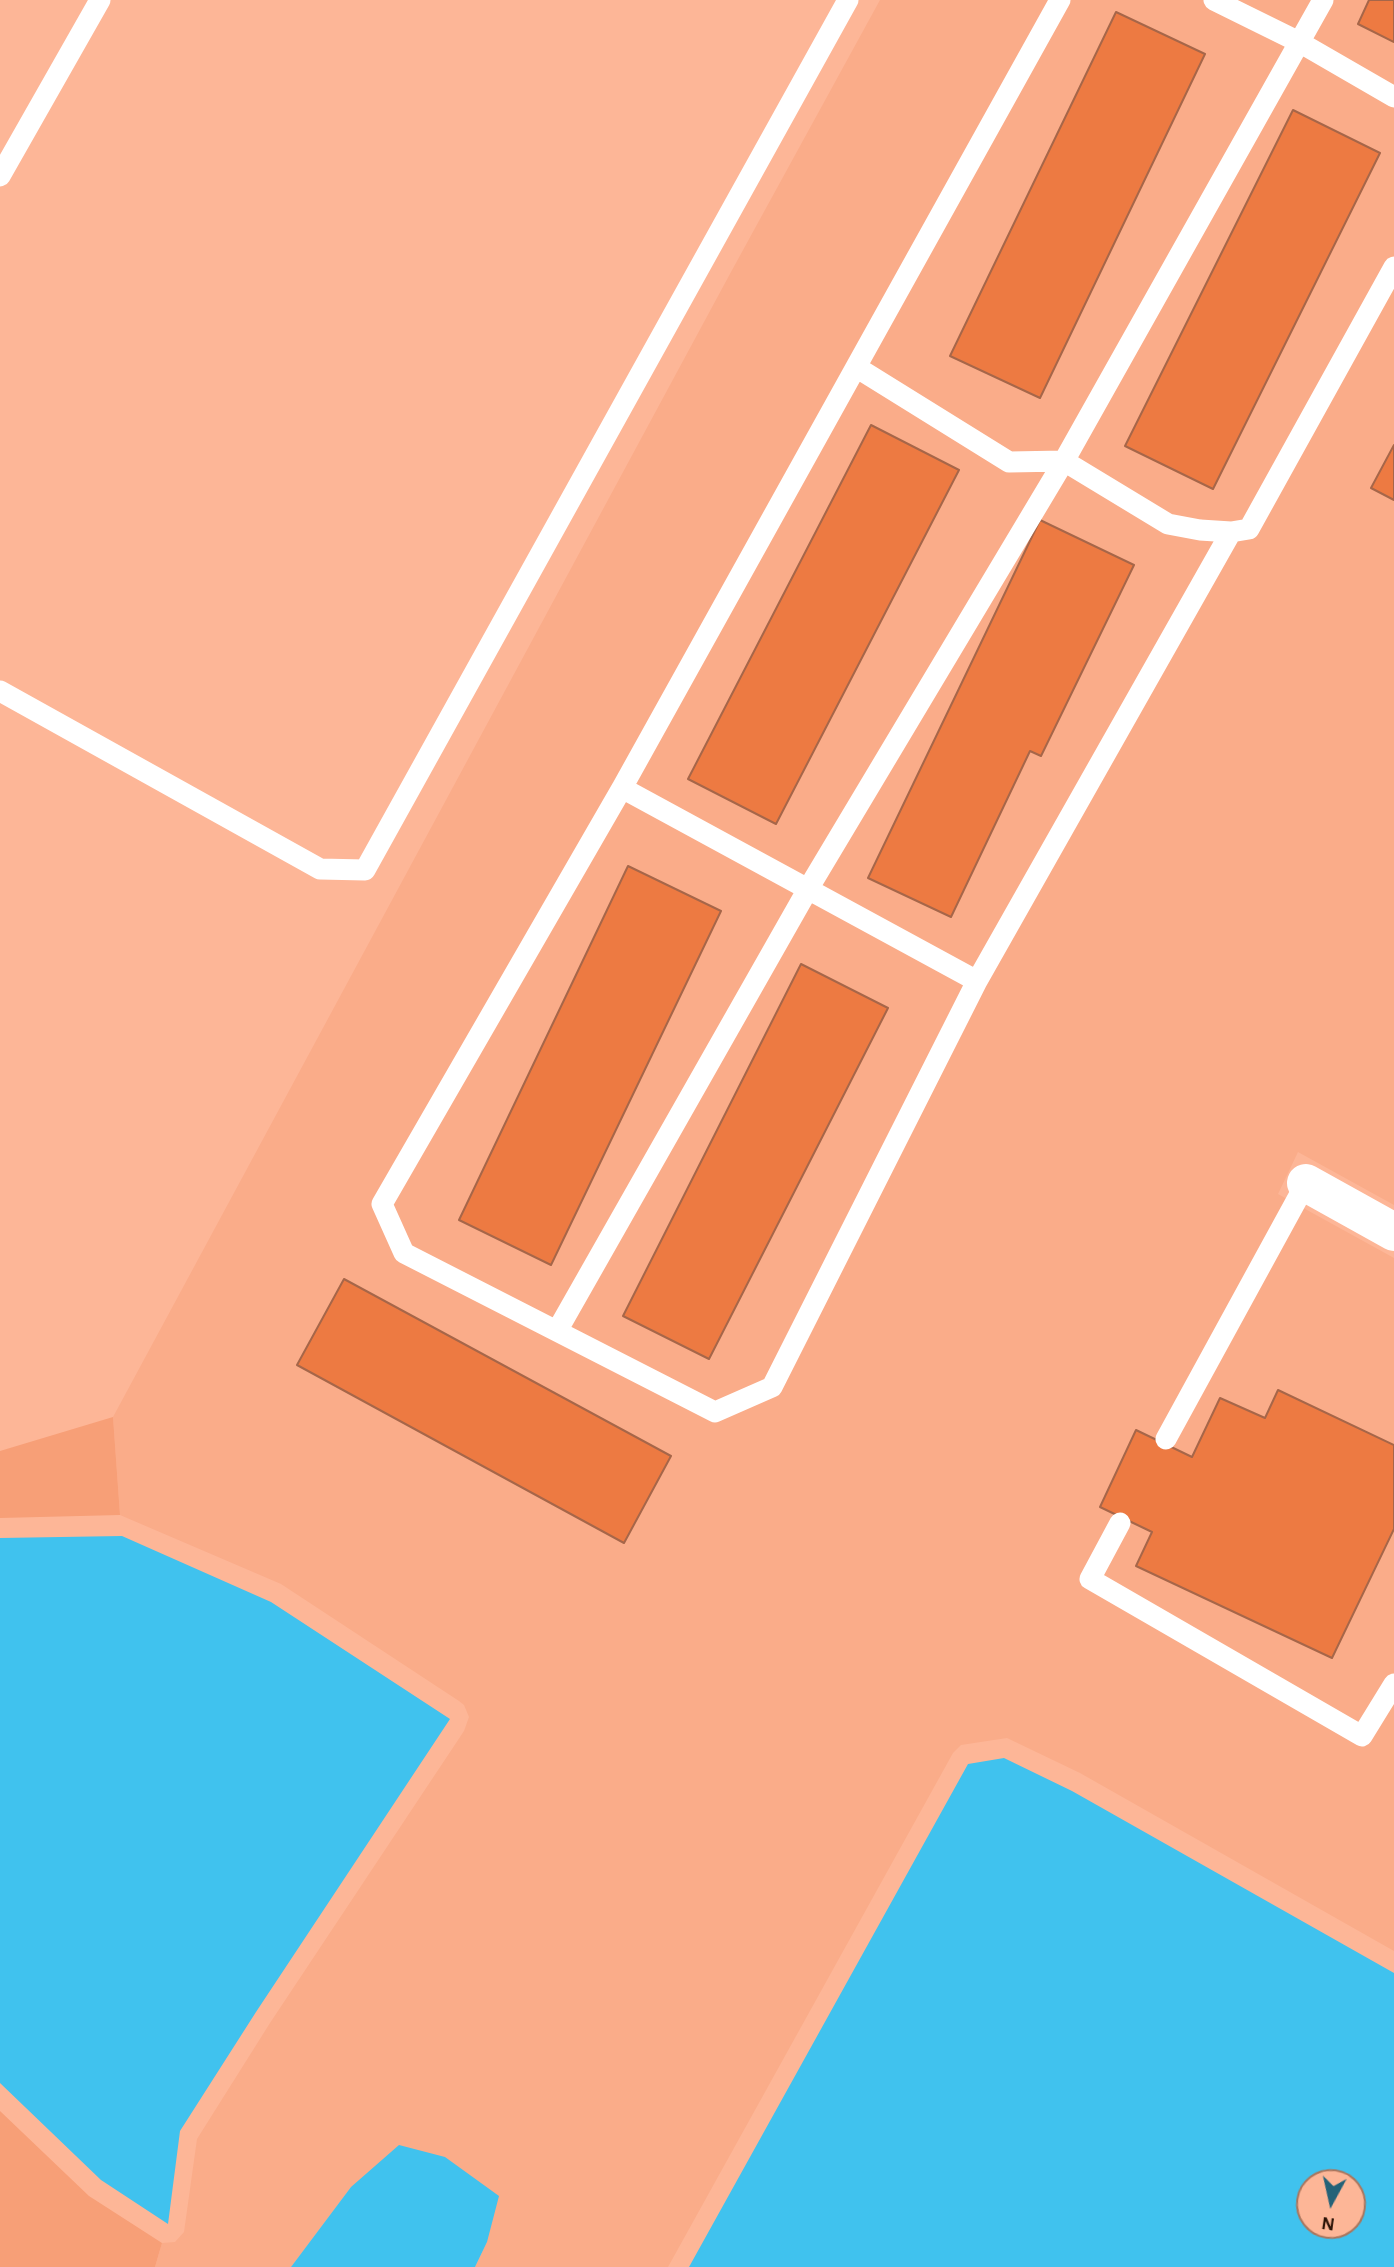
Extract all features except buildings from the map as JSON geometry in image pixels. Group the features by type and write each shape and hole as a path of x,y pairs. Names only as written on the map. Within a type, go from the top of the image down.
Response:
{"street":[{"path":"1306,1183 1394,1232"}],"lane":[{"path":"0,177 100,0"},
{"path":"0,691 320,869 365,870 848,0"},
{"path":"1060,0 622,788 382,1204 404,1253 715,1412 772,1387 978,981 1231,532"},
{"path":"1214,0 1299,42 1394,96"},
{"path":"557,1331 808,889 1064,461 1323,0"},
{"path":"856,367 1009,462 1064,461 1168,524 1231,532 1249,529 1394,267"},
{"path":"622,788 978,981"},
{"path":"1166,1439 1306,1183"},
{"path":"1120,1523 1090,1579 1362,1736 1394,1684"}],"shaded area":[{"path":"880,0 1394,0 1394,1205 1298,1152 1278,1194 1394,1258 1394,1951 1080,1773 1007,1738 961,1745 953,1753 668,2267 475,2267 487,2242 351,2187 291,2267 155,2267 162,2243 175,2242 184,2232 197,2139 270,2023 464,1731 469,1717 464,1705 459,1701 281,1584 120,1515 113,1417"},
{"path":"113,1417 120,1515 0,1518 0,1451"},
{"path":"0,2111 89,2196 162,2243 155,2267 0,2267"}],"water":[{"path":"122,1536 271,1602 450,1719 180,2131 168,2224 101,2180 0,2083 0,1538"},
{"path":"1004,1758 1072,1791 1394,1973 1394,2267 689,2267 968,1764"},
{"path":"399,2145 445,2157 499,2196 487,2242 475,2267 291,2267 351,2187"}]}
